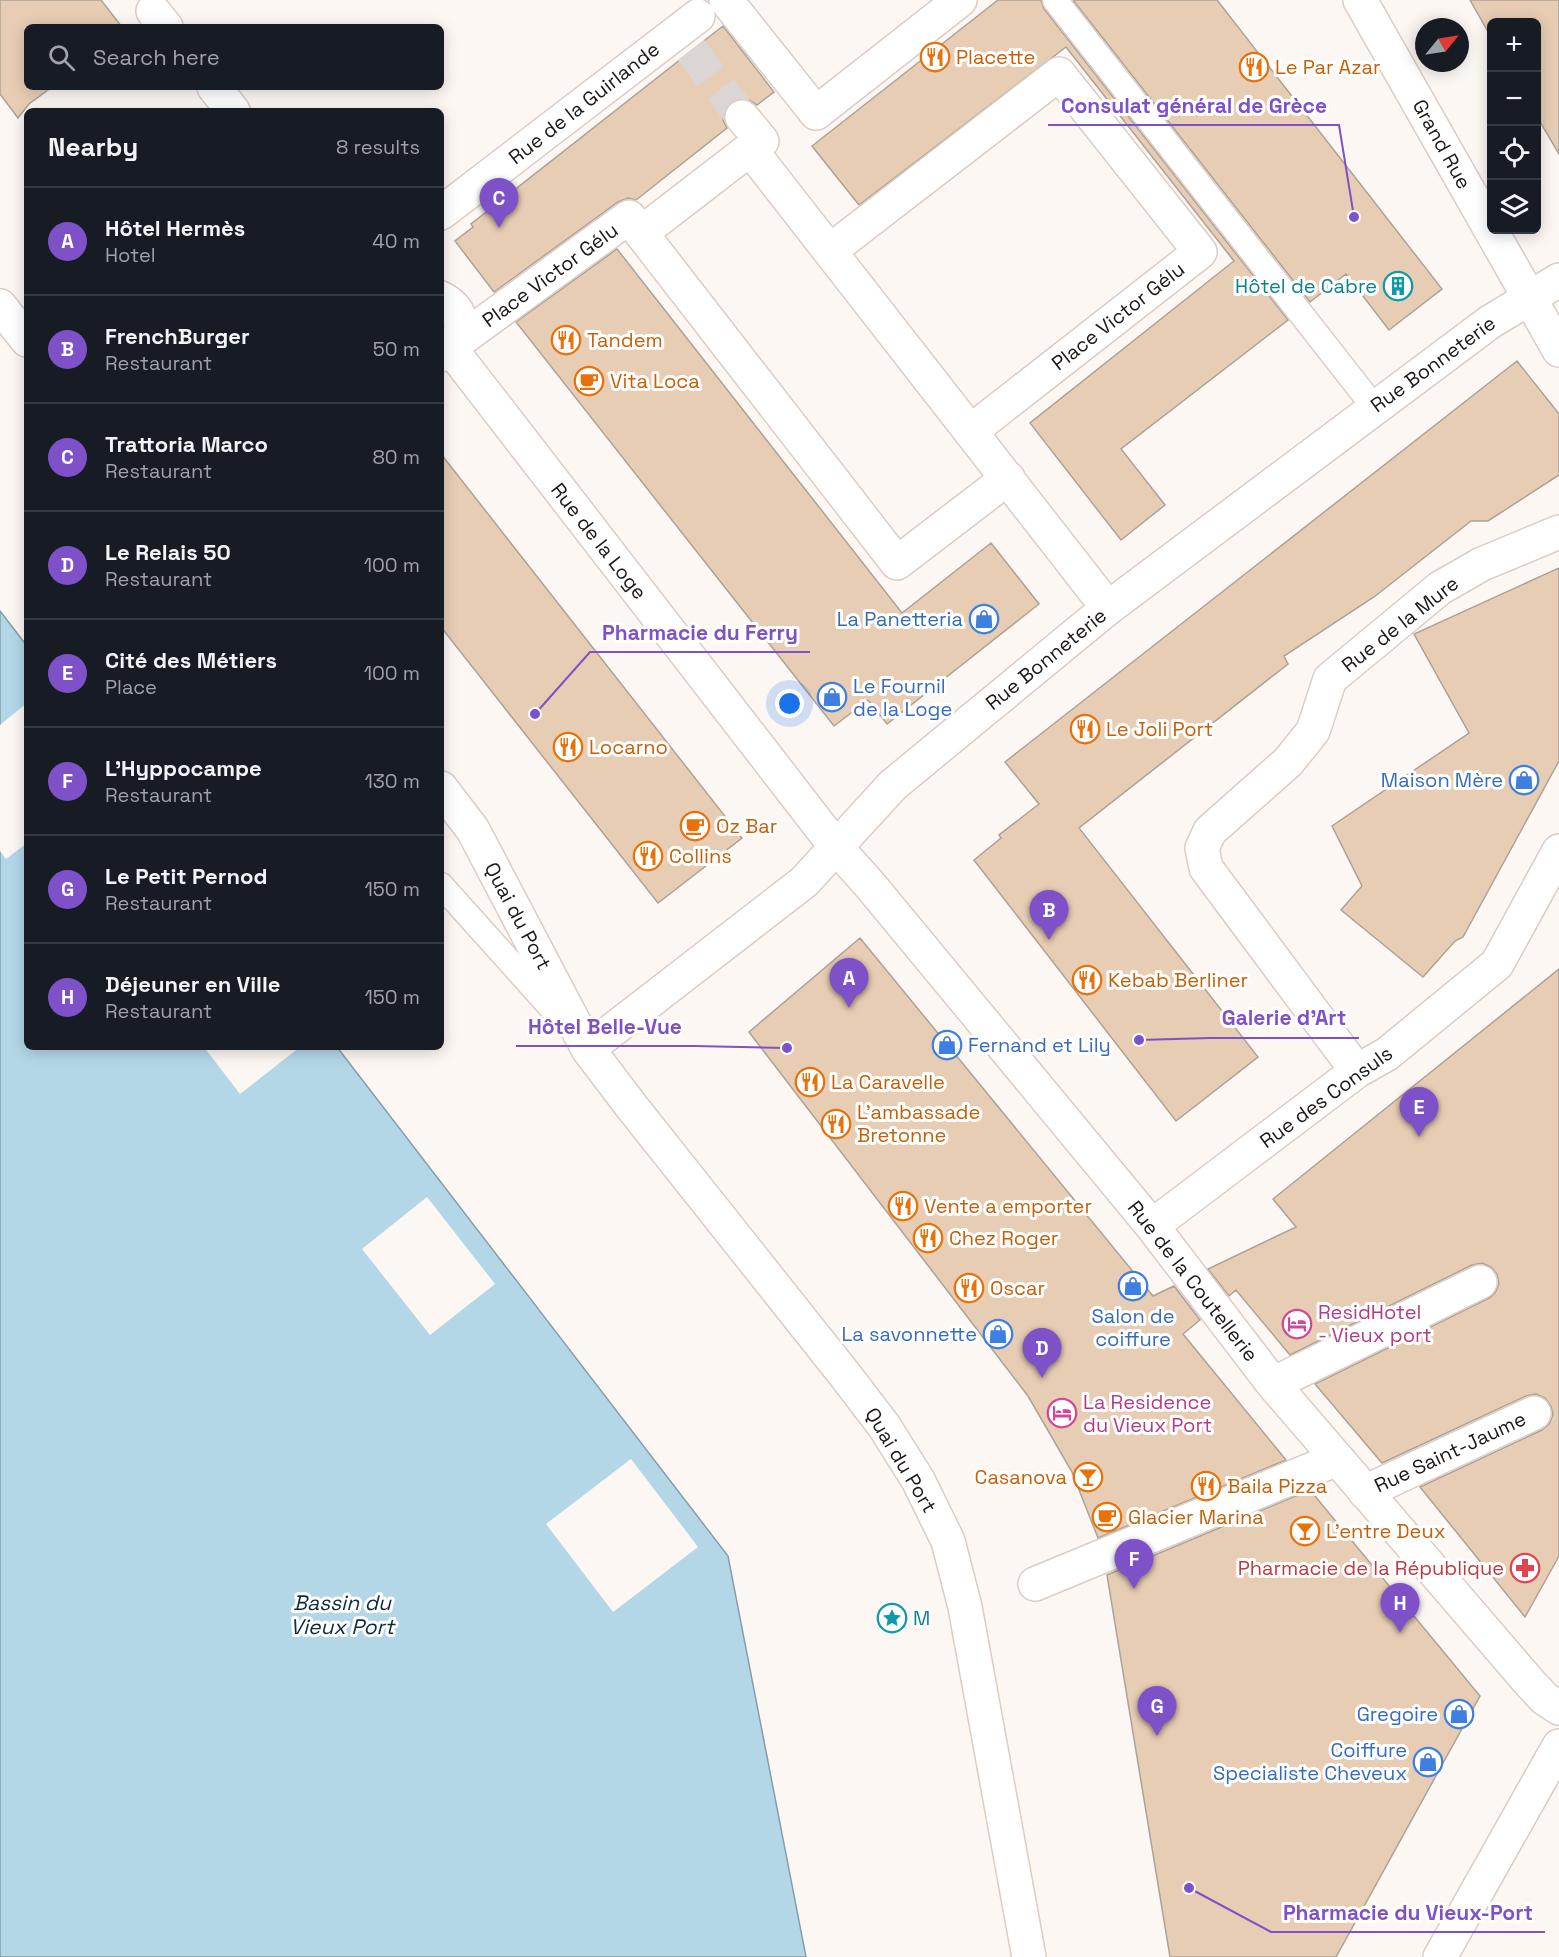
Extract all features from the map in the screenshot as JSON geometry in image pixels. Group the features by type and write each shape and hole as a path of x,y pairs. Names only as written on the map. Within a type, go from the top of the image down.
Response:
{"street":[{"path":"726,0 816,113 960,0"},
{"name":"Grand Rue","path":"1360,0 1559,350"},
{"name":"Rue de la Guirlande","path":"444,211 688,33"},
{"name":"Place Victor Gélu","path":"831,250 1059,74 1200,252 971,431"},
{"path":"216,90 231,108"},
{"path":"742,117 762,141 750,149 1108,608"},
{"name":"Place Victor Gélu","path":"641,233 750,149"},
{"name":"Place Victor Gélu","path":"449,349 629,218 897,563 1008,478"},
{"name":"Rue Bonneterie","path":"588,1049 804,882 893,786 1108,608 1490,322 1559,280"},
{"path":"444,299 452,304 461,323 461,333 449,349"},
{"path":"0,306 24,336"},
{"name":"Rue de la Loge","path":"449,349 836,847"},
{"name":"Rue de la Mure","path":"1357,1071 1206,868 1202,849 1210,831 1288,762 1313,732 1330,679 1440,588 1482,564 1559,532"},
{"name":"Quai du Port","path":"444,792 473,830 588,1049 845,1375 884,1426 918,1480 948,1541 965,1607 1029,1957"},
{"name":"Rue de la Coutellerie","path":"836,847 1152,1226 1273,1384 1530,1683 1544,1698 1559,1708"},
{"name":"Rue des Consuls","path":"1152,1226 1357,1071 1387,1054 1497,964 1559,851"},
{"path":"1273,1384 1480,1282"},
{"name":"Rue Saint-Jaume","path":"1365,1492 1534,1413"},
{"path":"1035,1584 1337,1459"},
{"path":"1440,1957 1559,1746"}],"lane":[{"path":"1055,0 1374,408"},
{"name":"Quai du Port","path":"444,888 588,1049"}],"water":[{"name":"Bassin du Vieux Port","path":"0,611 24,642 24,1050 339,1050 728,1556 806,1957 0,1957"}],"pier":[{"path":"24,705 24,845 6,859 0,851 0,725"},
{"path":"206,1050 296,1050 240,1094"},
{"path":"427,1197 495,1284 430,1335 362,1249"},
{"path":"631,1459 698,1547 613,1612 546,1524"}],"building":[{"path":"0,0 101,0 120,24 24,24 24,90 48,90 24,108 18,118 0,94"},
{"path":"998,0 1041,0 1044,9 1288,320 1121,449 1165,505 1121,540 1030,423 1234,261 1066,47 859,205 812,146"},
{"path":"1073,0 1217,0 1442,289 1389,330 1346,274 1310,302"},
{"path":"1470,0 1559,0 1559,154 1541,123 1541,18 1487,18 1487,30"},
{"path":"723,26 774,92 757,105 748,99 730,102 724,111 723,120 727,128 636,200 628,198 618,202 494,292 455,241 473,227 471,224"},
{"path":"617,249 902,613 991,543 1039,604 887,724 868,700 834,726 516,322"},
{"path":"1517,361 1559,414 1559,475 1488,521 1471,521 1374,597 1284,656 1288,664 1079,828 1258,1057 1176,1121 974,860 1001,838 999,835 1039,804 1005,762"},
{"path":"444,458 742,838 658,903 444,631"},
{"path":"1559,568 1559,761 1463,937 1455,941 1423,977 1341,910 1362,886 1332,826 1469,733 1414,634"},
{"path":"860,938 1153,1296 1174,1286 1200,1320 1183,1334 1286,1460 1098,1538 1072,1472 1028,1396 749,1032"},
{"path":"1559,969 1559,1556 1525,1617 1420,1487 1542,1430 1549,1424 1553,1415 1551,1406 1545,1398 1536,1394 1526,1396 1382,1463 1315,1384 1489,1298 1495,1293 1499,1284 1497,1274 1491,1267 1482,1263 1472,1265 1290,1355 1236,1290 1229,1296 1208,1269 1296,1227 1273,1199"},
{"path":"1310,1490 1480,1696 1336,1957 1170,1957 1107,1575"}],"tunnel":[{"path":"691,50 742,117"}],"place":[{"name":"Placette","path":"935,57"},
{"name":"Le Par Azar","path":"1254,67"},
{"name":"Consulat général de Grèce","path":"1354,217"},
{"name":"Trattoria Marco","path":"499,228"},
{"name":"Hôtel de Cabre","path":"1398,286"},
{"name":"Tandem","path":"566,340"},
{"name":"Vita Loca","path":"589,381"},
{"name":"La Panetteria","path":"984,619"},
{"name":"Le Fournil de la Loge","path":"832,697"},
{"name":"Pharmacie du Ferry","path":"535,714"},
{"name":"Le Joli Port","path":"1085,729"},
{"name":"Locarno","path":"568,747"},
{"name":"Maison Mère","path":"1524,780"},
{"name":"Oz Bar","path":"695,826"},
{"name":"Collins","path":"648,856"},
{"name":"FrenchBurger","path":"1049,940"},
{"name":"Kebab Berliner","path":"1087,980"},
{"name":"Hôtel Hermès","path":"849,1008"},
{"name":"Galerie d'Art","path":"1139,1040"},
{"name":"Fernand et Lily","path":"947,1045"},
{"name":"Hôtel Belle-Vue","path":"787,1048"},
{"name":"La Caravelle","path":"810,1082"},
{"name":"L'ambassade Bretonne","path":"836,1124"},
{"name":"Cité des Métiers","path":"1419,1137"},
{"name":"Vente a emporter","path":"903,1206"},
{"name":"Chez Roger","path":"928,1238"},
{"name":"Salon de coiffure","path":"1133,1286"},
{"name":"Oscar","path":"969,1288"},
{"name":"ResidHotel - Vieux port","path":"1297,1324"},
{"name":"La savonnette","path":"998,1334"},
{"name":"Le Relais 50","path":"1042,1378"},
{"name":"La Residence du Vieux Port","path":"1062,1413"},
{"name":"Casanova","path":"1088,1477"},
{"name":"Baila Pizza","path":"1206,1486"},
{"name":"Glacier Marina","path":"1107,1517"},
{"name":"L'entre Deux","path":"1305,1531"},
{"name":"Pharmacie de la République","path":"1525,1568"},
{"name":"L'Hyppocampe","path":"1134,1589"},
{"name":"M","path":"892,1618"},
{"name":"Déjeuner en Ville","path":"1400,1633"},
{"name":"Gregoire","path":"1459,1714"},
{"name":"Le Petit Pernod","path":"1157,1736"},
{"name":"Coiffure Specialiste Cheveux","path":"1428,1762"},
{"name":"Pharmacie du Vieux-Port","path":"1189,1888"}]}
